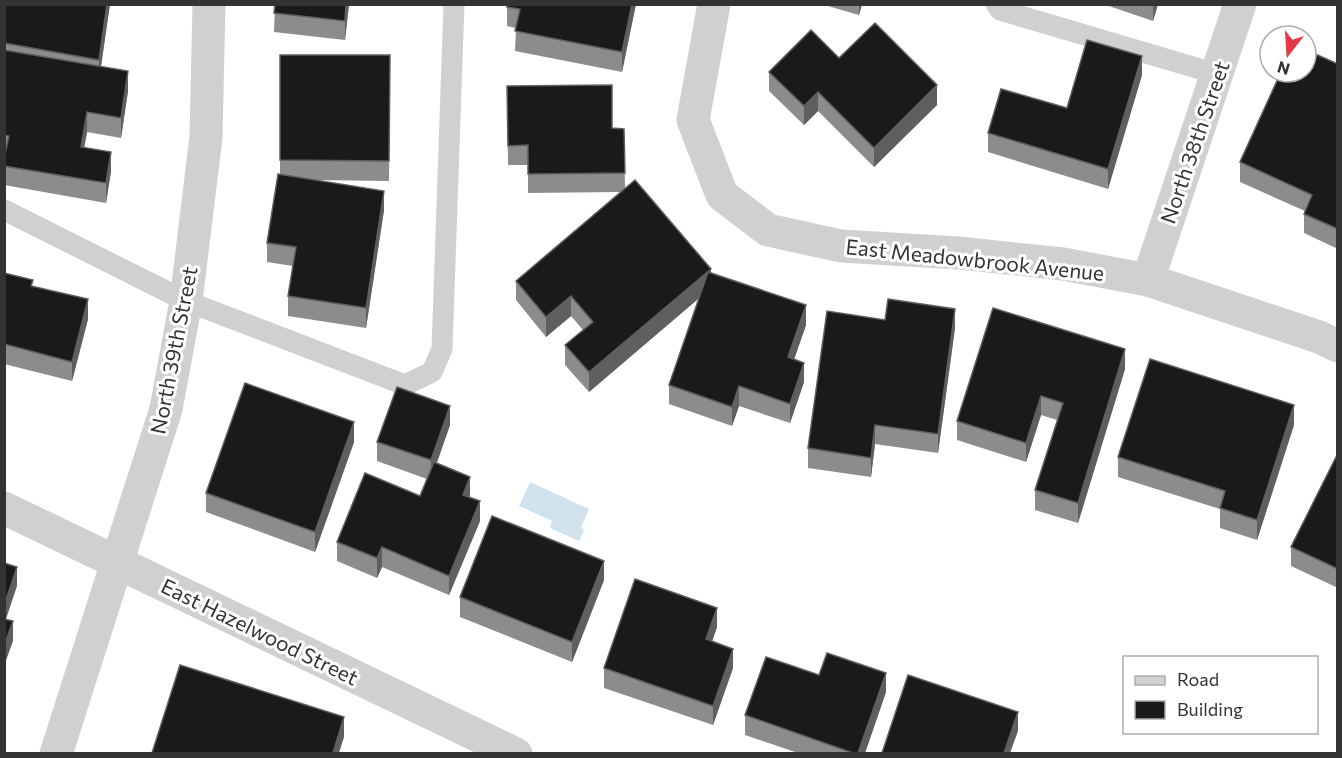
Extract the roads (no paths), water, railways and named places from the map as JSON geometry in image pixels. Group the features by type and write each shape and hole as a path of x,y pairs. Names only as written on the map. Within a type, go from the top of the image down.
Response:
{"street":[{"name":"North 39th Street","path":"56,753 166,409 186,301 206,137 209,4"},
{"name":"East Meadowbrook Avenue","path":"714,4 693,120 722,195 768,230 841,246 959,253 1063,264 1148,280 1319,337 1338,346"},
{"name":"North 38th Street","path":"1148,280 1240,4"},
{"name":"East Hazelwood Street","path":"4,508 516,753"}],"lane":[{"path":"4,210 186,301 405,385 432,372 442,349 454,4"},
{"path":"996,4 1000,10 1217,74"}],"water":[{"path":"530,482 589,509 581,527 584,530 579,541 550,528 552,521 519,506"}]}
